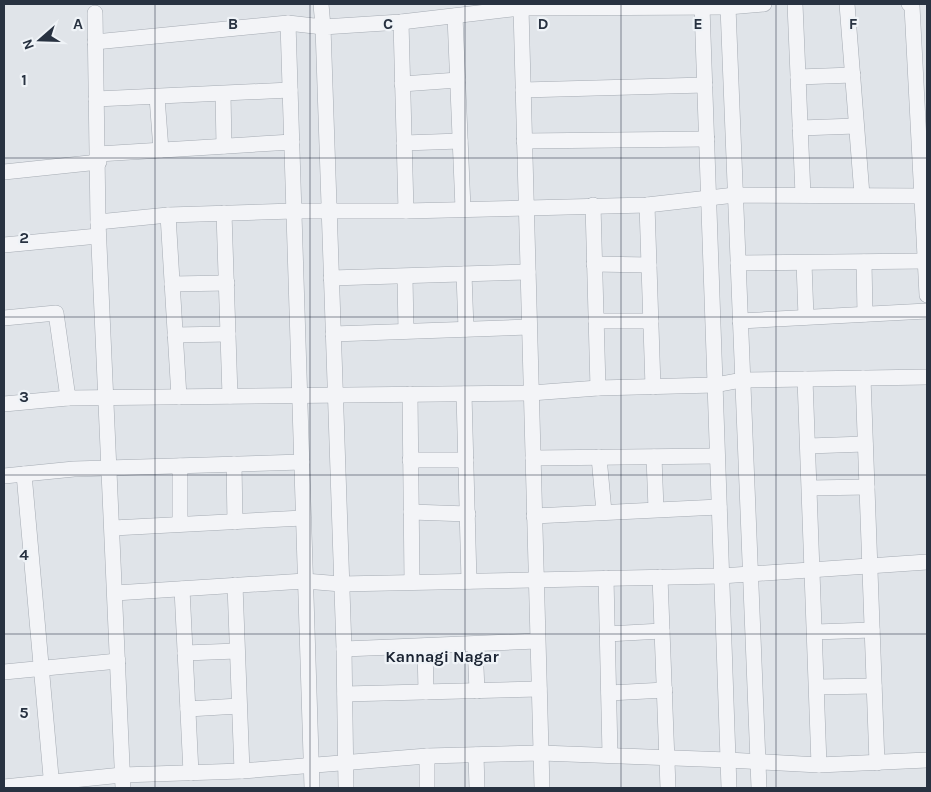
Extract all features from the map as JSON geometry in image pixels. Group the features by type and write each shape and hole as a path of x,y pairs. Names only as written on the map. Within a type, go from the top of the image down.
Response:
{"street":[{"path":"321,4 344,649 346,788"},
{"path":"95,42 288,23 323,27 401,22 521,8 728,7 764,4"},
{"path":"795,4 803,195"},
{"path":"847,4 862,196"},
{"path":"909,4 912,6 927,295"},
{"path":"702,7 729,788"},
{"path":"728,7 759,788"},
{"path":"521,8 542,788"},
{"path":"95,13 99,158 98,229 113,528 122,782"},
{"path":"455,16 463,209"},
{"path":"401,22 406,211"},
{"path":"288,23 312,788"},
{"path":"798,77 852,75"},
{"path":"402,84 458,80"},
{"path":"523,90 705,85"},
{"path":"96,99 290,90"},
{"path":"223,94 224,146"},
{"path":"157,97 161,150"},
{"path":"800,128 856,126"},
{"path":"524,141 707,139"},
{"path":"404,143 460,141"},
{"path":"4,172 161,150 292,142"},
{"path":"4,245 168,215 647,205 735,195 923,196"},
{"path":"593,205 598,388"},
{"path":"647,205 653,387"},
{"path":"224,213 230,396"},
{"path":"168,215 179,397"},
{"path":"864,262 865,314"},
{"path":"738,263 926,262"},
{"path":"804,263 806,317"},
{"path":"594,264 649,265"},
{"path":"331,278 528,272"},
{"path":"464,274 466,329"},
{"path":"405,277 406,331"},
{"path":"172,284 227,283"},
{"path":"740,320 927,311"},
{"path":"4,318 56,313 68,398"},
{"path":"596,321 651,321"},
{"path":"333,334 529,326"},
{"path":"175,336 228,334"},
{"path":"863,378 878,763"},
{"path":"4,404 68,398 530,393 598,388 715,385 742,380 927,378"},
{"path":"805,379 819,766"},
{"path":"410,394 412,582"},
{"path":"464,394 469,581"},
{"path":"808,446 865,444"},
{"path":"532,458 718,456"},
{"path":"654,457 656,509"},
{"path":"600,458 604,512"},
{"path":"410,460 466,460"},
{"path":"4,476 110,468 302,462"},
{"path":"234,464 235,522"},
{"path":"180,466 180,524"},
{"path":"24,474 52,785"},
{"path":"810,488 867,487"},
{"path":"534,516 719,506"},
{"path":"411,512 468,514"},
{"path":"113,528 303,518"},
{"path":"115,593 305,581 341,584 721,576 750,572 927,562"},
{"path":"660,577 668,788"},
{"path":"606,578 610,756"},
{"path":"235,585 242,771"},
{"path":"182,589 191,773"},
{"path":"815,632 872,630"},
{"path":"607,634 662,631"},
{"path":"344,649 537,641"},
{"path":"475,644 477,691"},
{"path":"425,646 426,692"},
{"path":"185,653 237,651"},
{"path":"4,672 118,661"},
{"path":"817,687 874,686"},
{"path":"345,694 539,689"},
{"path":"609,693 665,690"},
{"path":"188,709 239,706"},
{"path":"4,787 122,782 191,773 312,766 427,756 541,753 668,757 819,766 927,760"},
{"path":"476,755 477,788"},
{"path":"427,756 427,788"}],"district":[{"name":"Kannagi Nagar","path":"442,656"}]}
